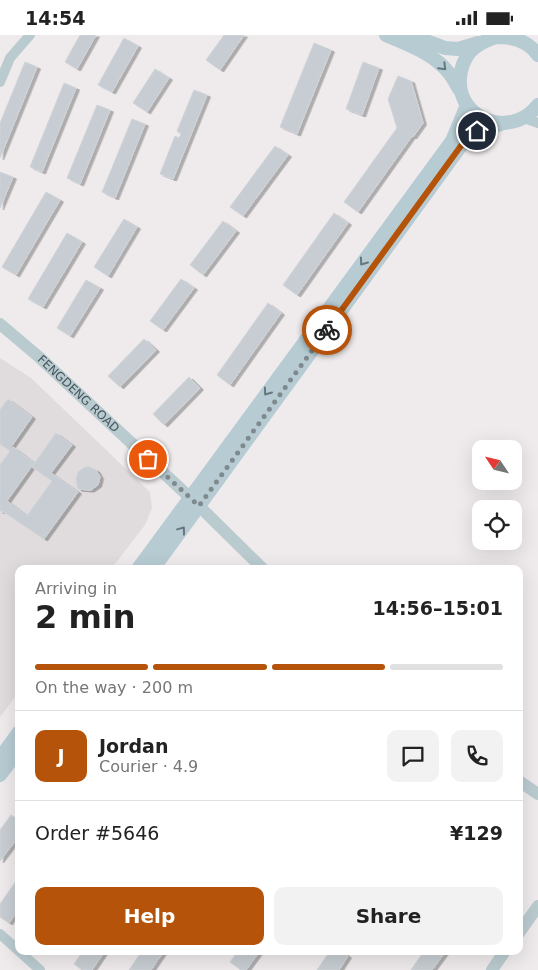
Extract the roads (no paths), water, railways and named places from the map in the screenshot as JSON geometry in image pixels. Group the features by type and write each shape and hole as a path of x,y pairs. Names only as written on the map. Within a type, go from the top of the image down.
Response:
{"main road":[{"path":"386,35 425,52 439,62 450,73 464,99 476,115 488,121 501,124"},
{"path":"410,35 444,48 458,49 495,37 512,36 524,42 538,55"},
{"path":"155,565 194,502 452,141 464,99 460,78 463,64 470,52 481,43"},
{"path":"141,565 194,502 463,143 477,131 501,124 513,123 524,118 538,105"},
{"path":"524,118 538,119"},
{"path":"0,757 15,737"},
{"path":"0,775 15,755"}],"street":[{"path":"0,82 10,59 30,35"},
{"path":"524,118 538,123"},
{"name":"FENGDENG ROAD","path":"0,324 39,357 259,565"},
{"path":"523,784 538,794"},
{"path":"523,927 538,906"},
{"path":"0,934 15,948"},
{"path":"23,955 40,970"},
{"path":"492,970 502,955"}]}
